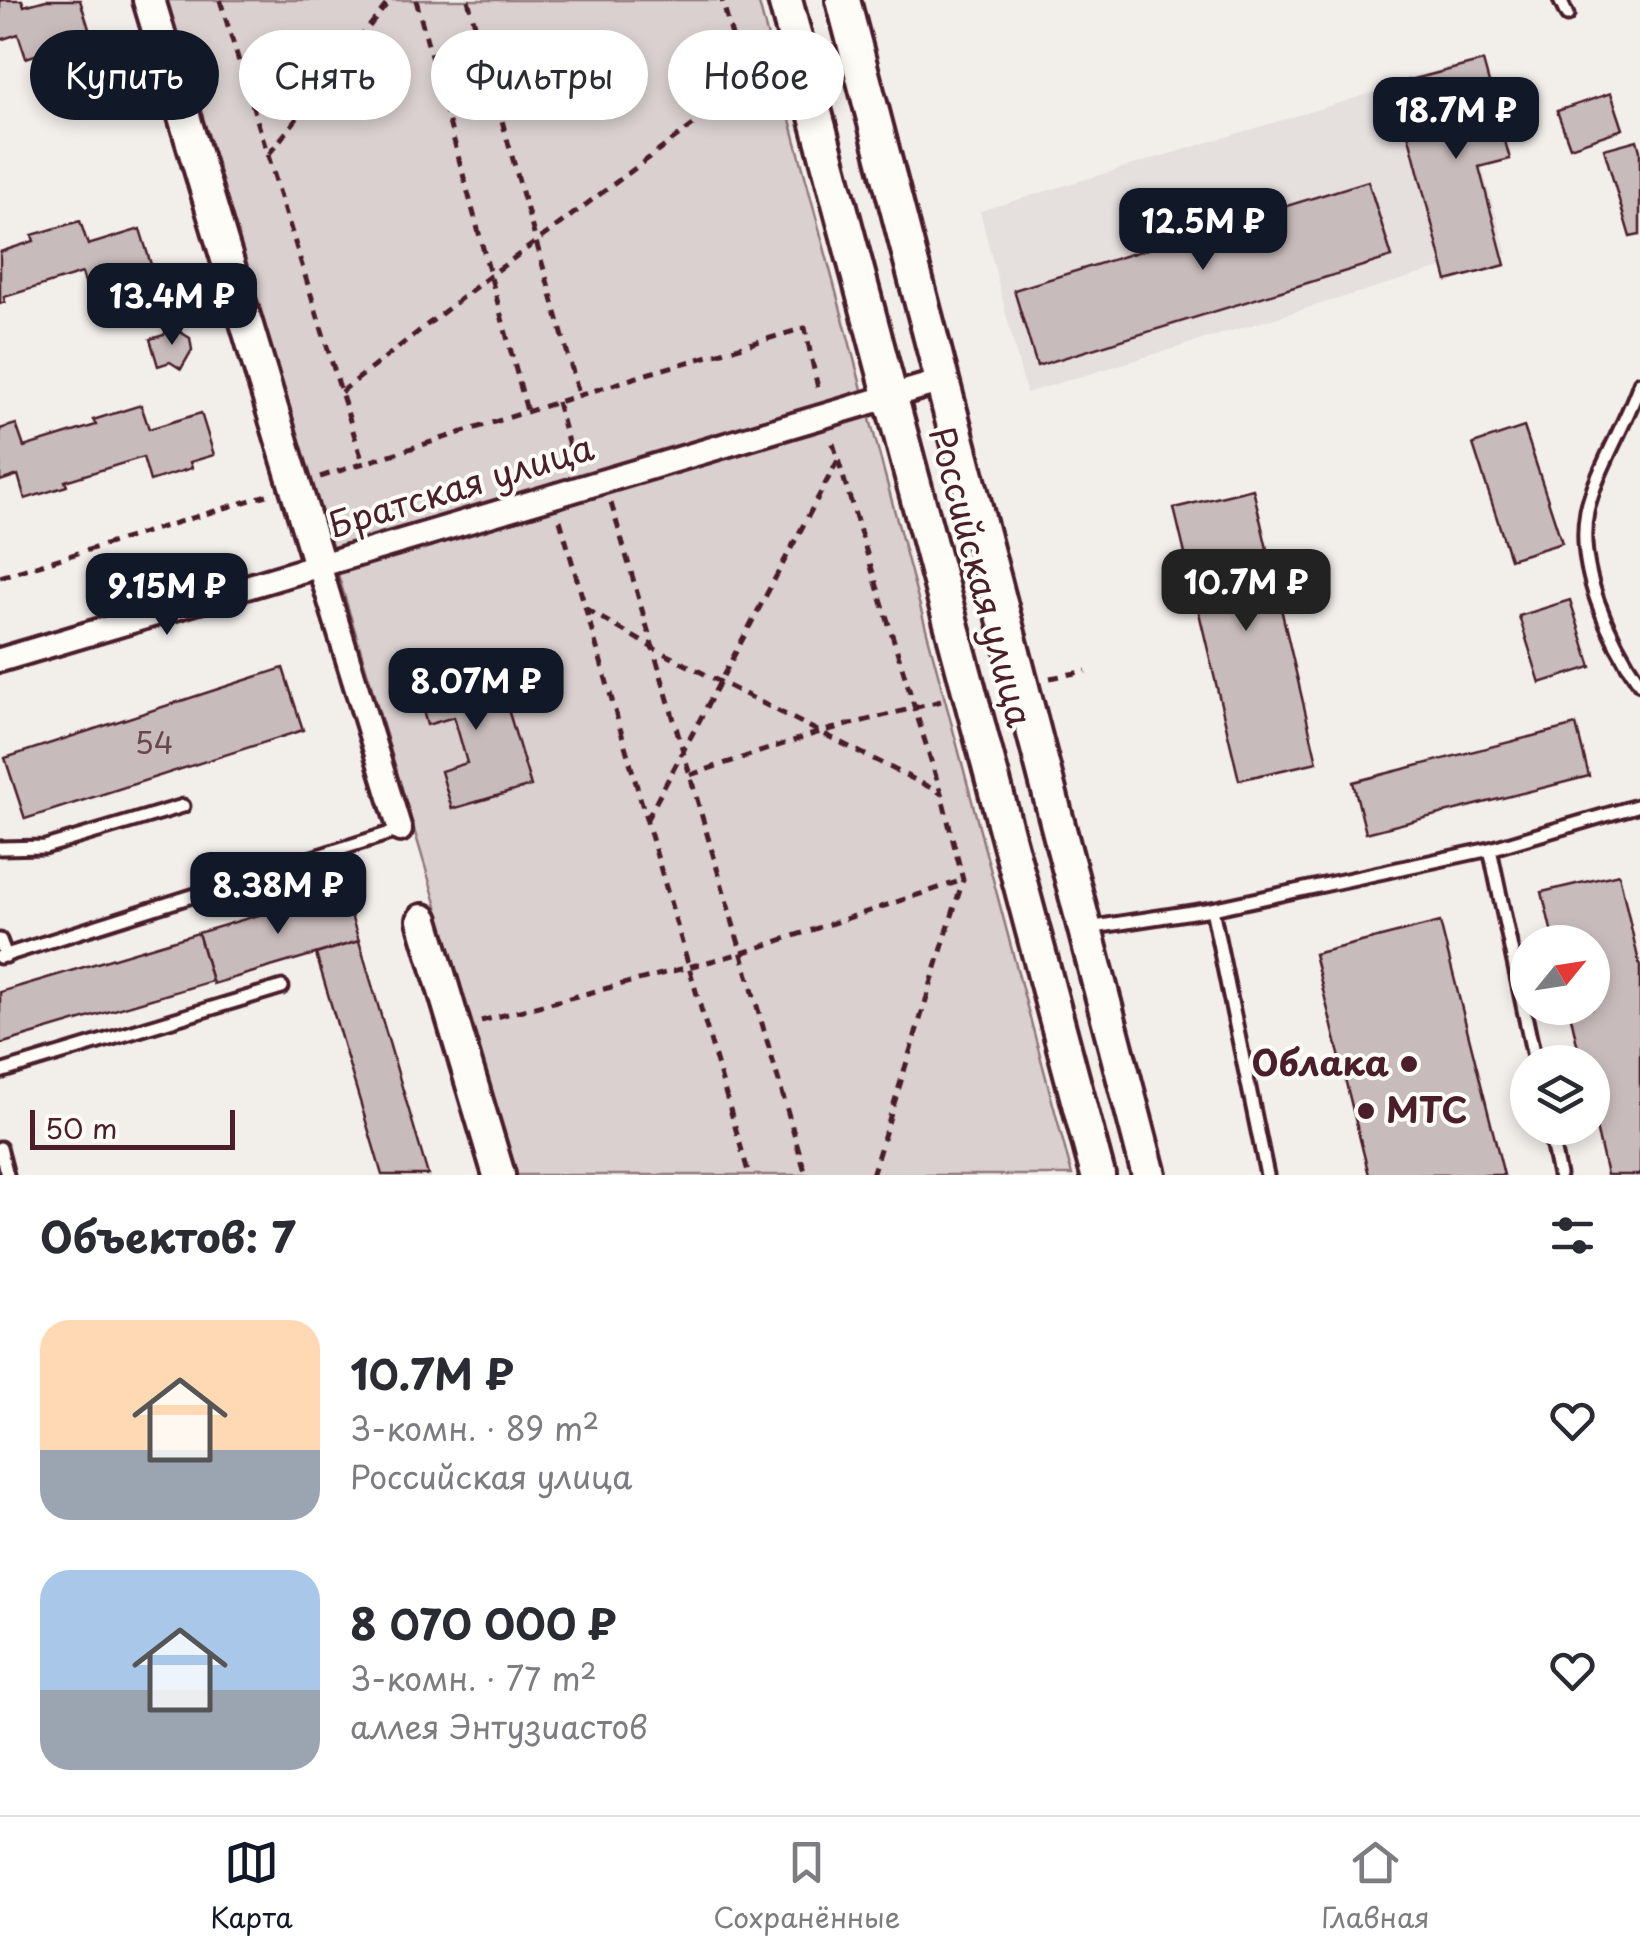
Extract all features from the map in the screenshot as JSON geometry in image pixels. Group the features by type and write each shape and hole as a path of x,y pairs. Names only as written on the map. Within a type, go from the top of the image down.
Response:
{"main road":[{"name":"Российская улица","path":"785,0 1098,1175"},
{"name":"Российская улица","path":"843,0 1149,1175"}],"street":[{"path":"149,0 400,830"},
{"name":"Братская улица","path":"0,660 319,565 584,499 825,416 942,381"},
{"path":"423,920 499,1175"}],"lane":[{"path":"1560,0 1567,15"},
{"path":"1640,383 1587,511 1591,580 1596,598 1623,660 1640,684"},
{"path":"1084,929 1212,909 1490,849 1640,805"},
{"path":"0,848 46,848 183,806"},
{"path":"0,940 3,956 400,830"},
{"path":"1490,849 1532,1045"},
{"path":"1212,909 1266,1175"},
{"path":"0,1072 282,987"},
{"path":"1553,1145 1560,1175"},
{"path":"0,1148 7,1175"}],"path":[{"path":"220,0 363,463"},
{"path":"270,154 390,0"},
{"path":"416,0 527,411"},
{"path":"468,0 579,394"},
{"path":"341,392 746,86 722,0"},
{"path":"0,577 579,394 804,328 825,416 941,793 963,880 872,1175"},
{"path":"557,402 584,499"},
{"path":"646,820 838,460"},
{"path":"749,1175 560,518 584,499 612,503 806,1175"},
{"path":"586,610 653,648 941,793"},
{"path":"1020,684 1086,671"},
{"path":"690,775 820,732 970,695"},
{"path":"455,1027 742,954 963,880"}],"shaded area":[{"path":"167,0 758,0 766,30 668,30 668,120 790,120 1072,1175 517,1175 203,120 219,120 219,30 176,30"},
{"path":"1452,65 1507,253 1457,263 1026,393 980,211 1408,82"}],"building":[{"path":"0,0 22,0 24,6 46,0 80,0 89,30 30,30 30,57 26,58 18,34 0,40"},
{"path":"1483,61 1510,159 1479,167 1505,265 1447,281 1395,84"},
{"path":"1611,93 1623,129 1570,147 1557,111"},
{"path":"1637,140 1640,235 1630,237 1604,149"},
{"path":"1368,181 1392,257 1037,366 1014,290"},
{"path":"80,221 88,245 140,229 153,271 129,278 130,284 89,296 82,273 4,297 5,302 0,304 0,252 34,241 32,235"},
{"path":"169,325 190,338 192,350 181,369 170,362 158,366 150,339 164,335"},
{"path":"141,405 149,429 201,413 214,455 190,462 192,468 150,481 143,457 65,481 67,486 25,499 18,475 0,481 0,429 16,424 24,447 96,425 93,420"},
{"path":"1524,427 1562,543 1510,559 1473,444"},
{"path":"1253,489 1317,762 1239,780 1174,508"},
{"path":"1570,600 1591,667 1540,683 1519,616"},
{"path":"493,659 531,786 452,809 441,771 467,763 454,717 427,725 415,682"},
{"path":"283,668 303,730 25,819 5,758"},
{"path":"1576,725 1589,776 1366,833 1353,782"},
{"path":"1619,874 1640,967 1640,1175 1607,1175 1600,1145 1610,1145 1610,1045 1577,1045 1573,1025 1610,1025 1610,925 1550,925 1542,892"},
{"path":"343,890 359,941 213,984 198,933"},
{"name":"Облака","path":"1440,922 1504,1175 1369,1175 1314,954"},
{"path":"198,933 212,981 0,1044 0,992"},
{"path":"359,941 428,1175 382,1175 316,954"}],"place":[{"name":"Облака","path":"1409,1064"},
{"name":"МТС","path":"1366,1111"}]}
